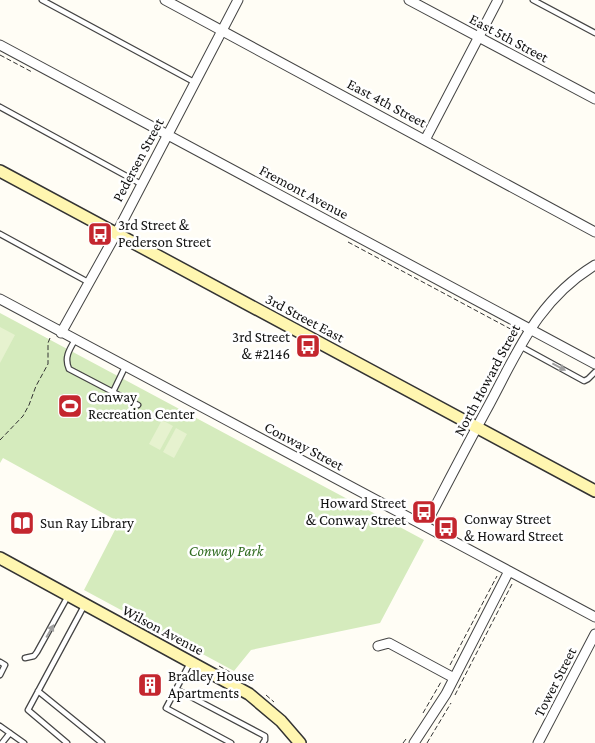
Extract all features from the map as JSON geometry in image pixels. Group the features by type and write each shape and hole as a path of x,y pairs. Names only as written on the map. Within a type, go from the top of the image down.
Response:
{"street":[{"name":"East 4th Street","path":"165,0 595,232"},
{"name":"Pedersen Street","path":"61,332 116,234 238,0"},
{"name":"East 5th Street","path":"409,0 595,99"},
{"path":"425,140 498,0"},
{"name":"Fremont Avenue","path":"0,44 595,364"},
{"name":"3rd Street East","path":"0,171 595,491"},
{"name":"North Howard Street","path":"425,526 530,329 541,313 564,287 576,277 595,266"},
{"name":"Conway Street","path":"0,299 595,617"},
{"name":"Wilson Avenue","path":"0,558 249,694 281,721 300,743"},
{"path":"411,739 454,678 509,571"},
{"name":"Tower Street","path":"538,743 595,634"},
{"path":"378,646 390,643 454,678"}],"lane":[{"path":"42,0 194,82"},
{"path":"533,0 595,33"},
{"path":"0,107 141,184"},
{"path":"0,234 88,282"},
{"path":"75,340 67,356 66,362 69,369 138,405"},
{"path":"520,346 584,381 595,372"},
{"path":"113,392 126,367"},
{"path":"25,658 34,656 37,652 69,596"},
{"path":"67,743 28,710 84,604"},
{"path":"0,662 5,665 0,675"},
{"path":"190,662 166,708 231,743"},
{"path":"176,689 265,736 263,743"},
{"path":"38,691 102,743"},
{"path":"0,726 24,743"},
{"path":"2,743 10,733"}],"path":[{"path":"0,440 23,416 29,405 36,386 48,364 48,343 50,338"},
{"path":"451,666 454,655 498,576"},
{"path":"420,718 441,680 443,680"},
{"path":"404,743 411,739"}],"green space":[{"name":"Conway Park","path":"0,313 424,540 380,623 251,650 234,671 84,590 119,522 3,458 0,463"},
{"path":"0,327 15,335 0,363"},
{"path":"162,420 173,426 160,450 149,444"},
{"path":"176,428 187,434 174,458 163,452"}],"place":[{"name":"3rd Street & Pederson Street","path":"100,234"},
{"name":"3rd Street & #2146","path":"308,346"},
{"name":"Conway Recreation Center","path":"70,406"},
{"name":"Howard Street & Conway Street","path":"424,512"},
{"name":"Sun Ray Library","path":"22,523"},
{"name":"Conway Street & Howard Street","path":"446,528"},
{"name":"Bradley House Apartments","path":"150,685"}]}
